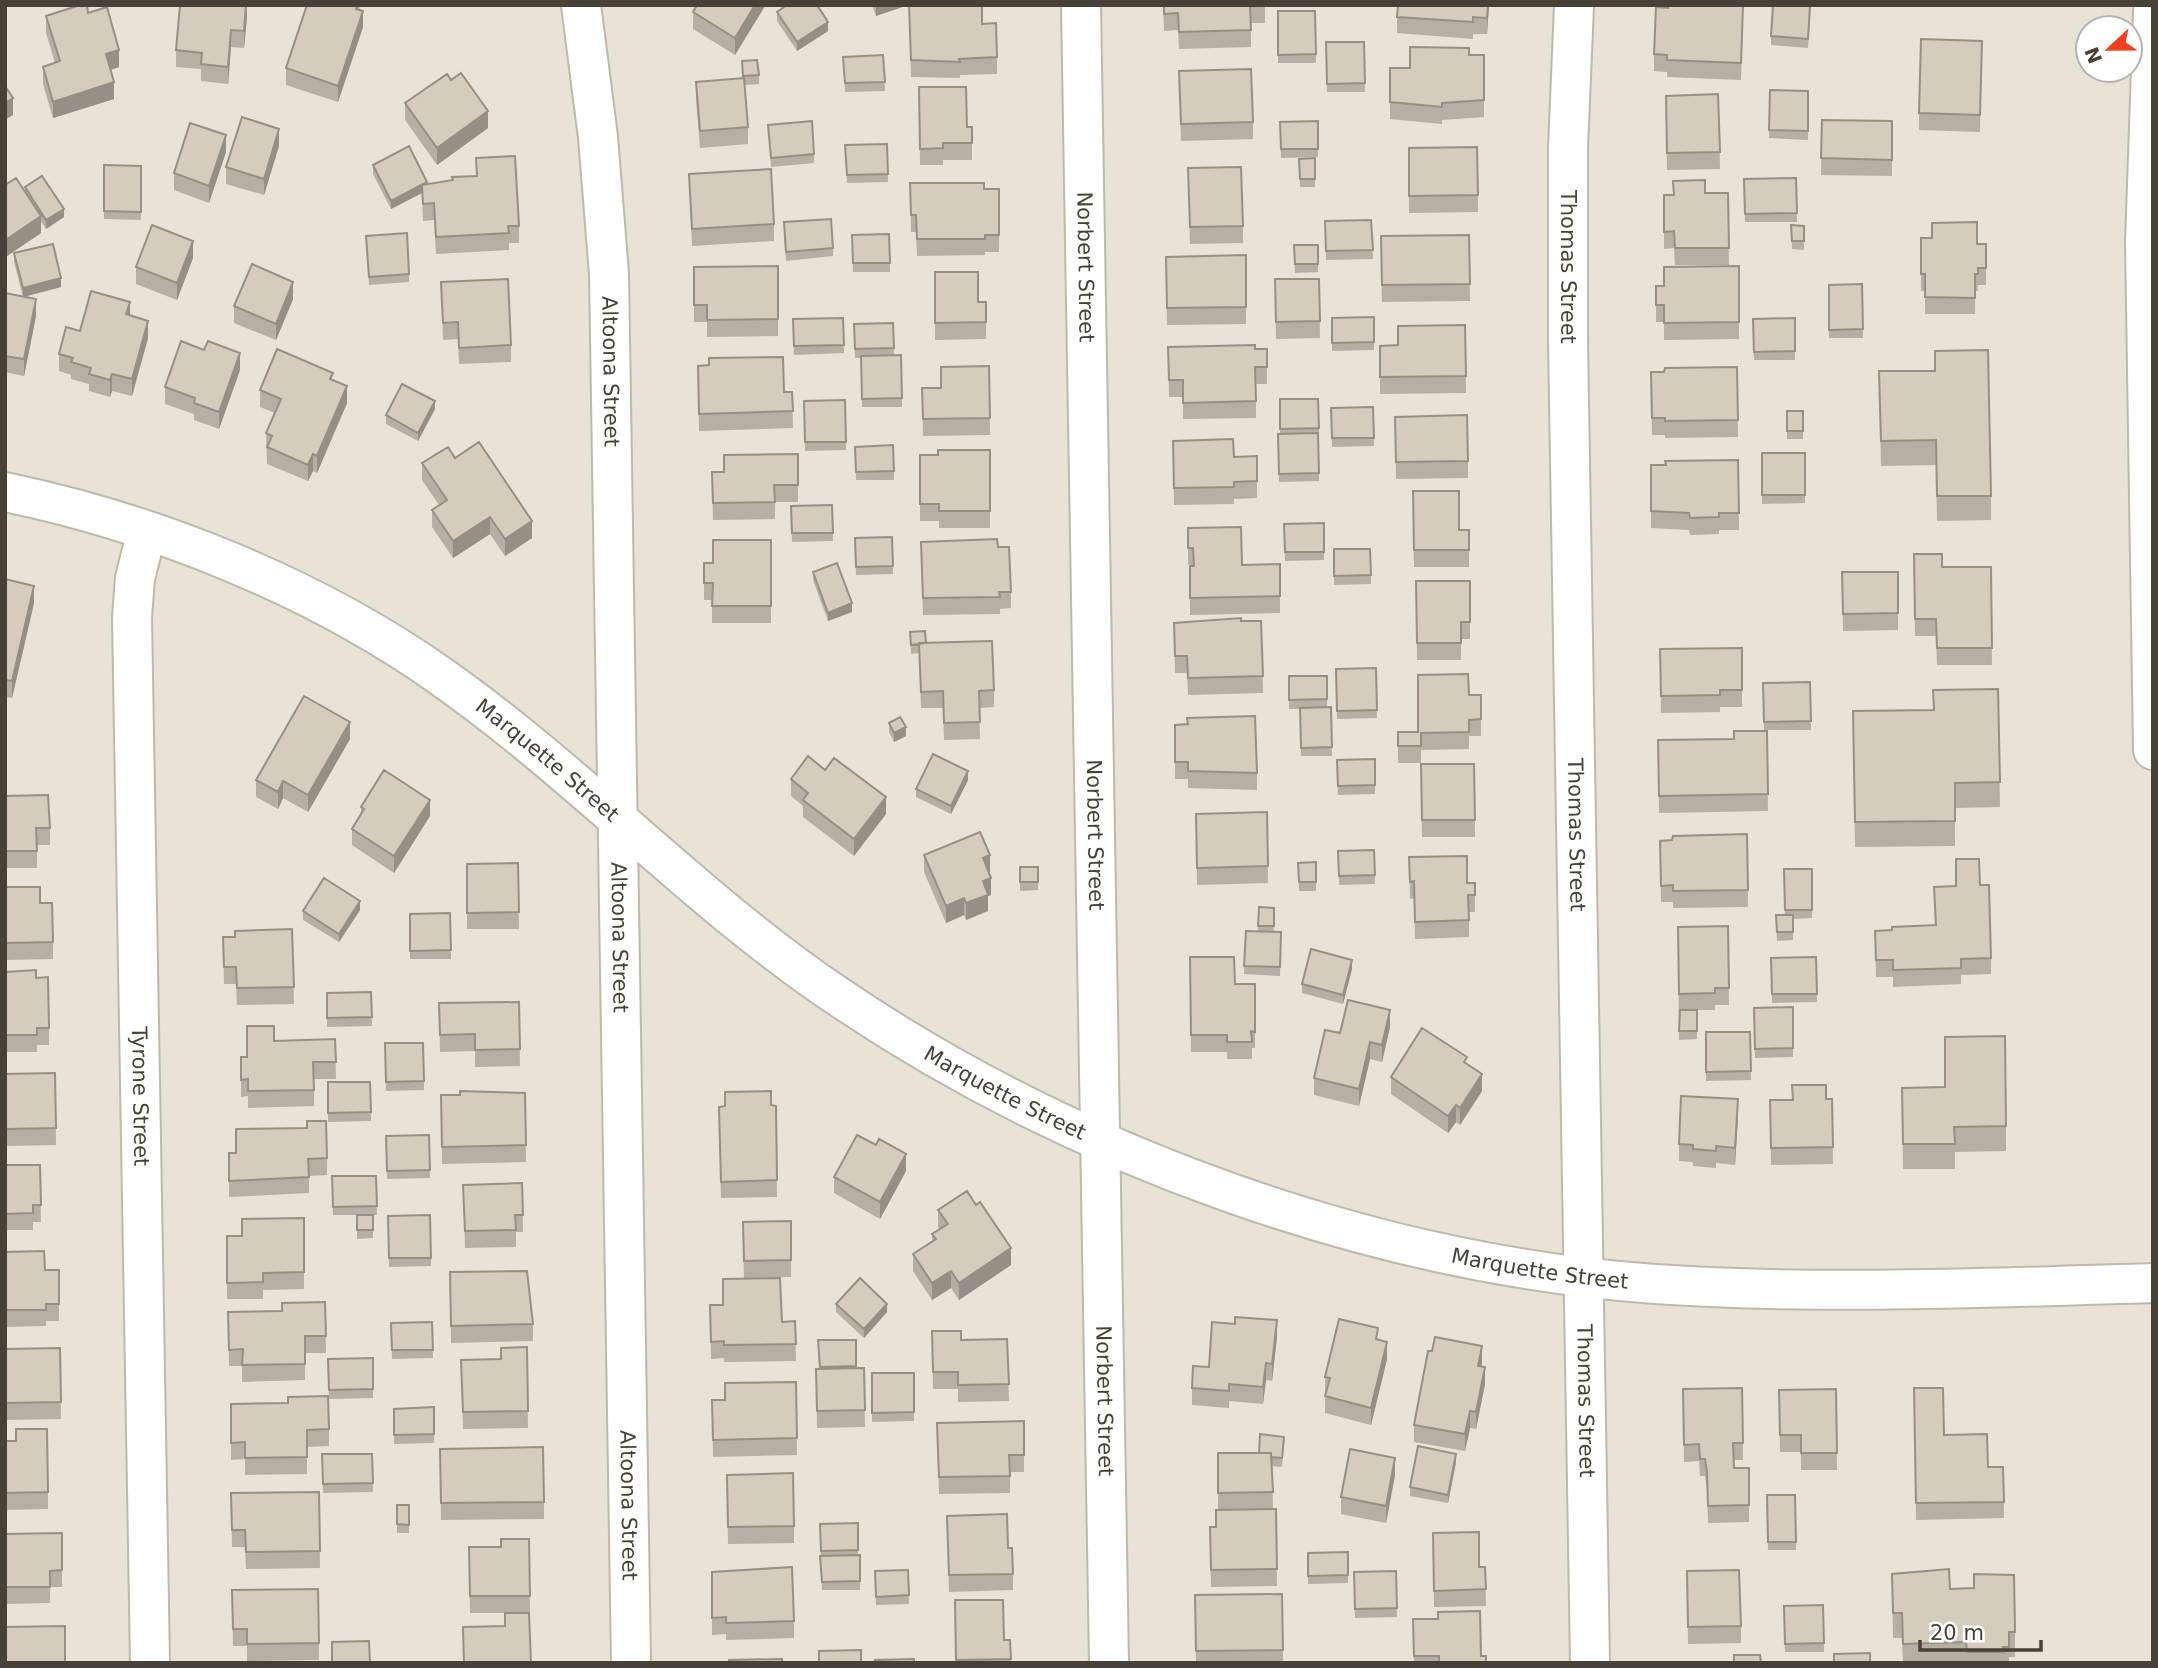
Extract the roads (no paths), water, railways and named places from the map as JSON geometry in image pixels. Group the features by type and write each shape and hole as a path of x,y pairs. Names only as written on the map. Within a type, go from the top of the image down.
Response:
{"street":[{"name":"Altoona Street","path":"580,5 598,137 609,274 631,1663"},
{"name":"Norbert Street","path":"1081,5 1109,1663"},
{"name":"Thomas Street","path":"1574,5 1569,135 1568,340 1590,1663"},
{"path":"2153,12 2145,242 2153,750"},
{"name":"Marquette Street","path":"5,492 83,510 223,560 290,590 406,654 468,696 618,818 736,920 835,995 1010,1098 1101,1139 1246,1198 1347,1229 1478,1259 1585,1276 1702,1286 1815,1289 2153,1283"},
{"name":"Tyrone Street","path":"147,531 135,578 132,617 150,1663"}]}
